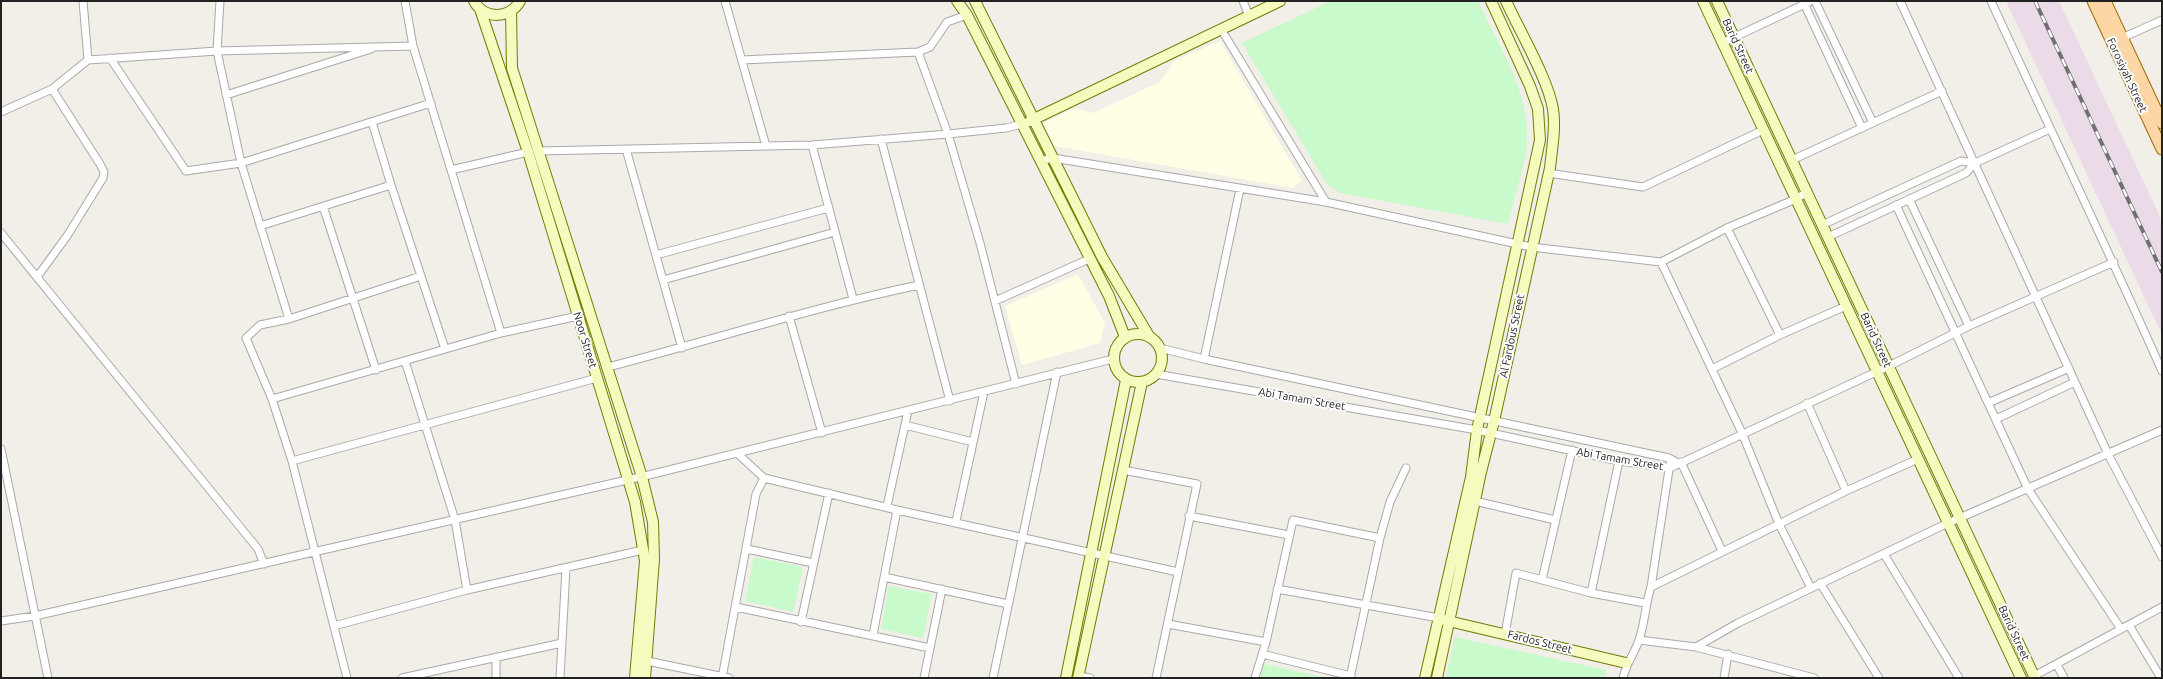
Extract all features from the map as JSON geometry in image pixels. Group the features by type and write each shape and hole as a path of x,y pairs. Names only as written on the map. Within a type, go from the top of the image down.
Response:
{"main road":[{"path":"477,5 496,15 511,11 520,1"},
{"path":"956,1 967,15 1022,124 1108,296 1125,337"},
{"path":"975,1 1102,257 1149,336 1160,348 1162,362 1156,374 1142,382 1126,380 1120,375 1113,359 1114,350 1125,337 1133,334 1149,336"},
{"path":"1022,124 1280,1"},
{"name":"Al Fardous Street","path":"1425,678 1471,477 1477,430 1516,243 1540,140 1538,110 1530,86 1491,1"},
{"name":"Al Fardous Street","path":"1437,678 1548,173 1554,131 1552,108 1544,83 1506,1"},
{"name":"Barid Street","path":"1703,1 2021,678"},
{"name":"Barid Street","path":"1717,1 2035,677"},
{"name":"Forosiyah Street","path":"2093,1 2162,149"},
{"name":"Forosiyah Street","path":"2105,1 2162,122"},
{"name":"Noor Street","path":"477,5 528,152 636,502 645,562 635,678"},
{"name":"Noor Street","path":"511,11 512,68 608,367 642,477 653,522 654,559 646,678"},
{"path":"1066,678 1093,552 1126,380"},
{"path":"1078,677 1142,382"},
{"name":"Fardos Street","path":"1439,618 1626,663"}],"street":[{"path":"83,1 88,60"},
{"path":"220,1 217,51 226,95 241,163 289,319"},
{"path":"405,1 413,46 502,333"},
{"path":"724,1 766,146"},
{"path":"1244,1 1249,16"},
{"path":"1815,1 1873,123"},
{"path":"1900,1 2108,454 2162,557"},
{"path":"1992,1 2050,129 2114,262 2162,371"},
{"path":"1722,43 1807,2 1862,128"},
{"path":"742,60 918,52 930,47 948,22 967,15"},
{"path":"2122,38 2162,20"},
{"path":"1220,29 1326,202"},
{"path":"1,112 52,90 88,60 217,51 413,46"},
{"path":"226,95 380,47"},
{"path":"918,52 948,134 980,243 1016,384"},
{"path":"110,58 186,171 241,163 431,103"},
{"path":"37,277 67,236 103,178 104,172 52,90"},
{"path":"1792,160 1942,91"},
{"path":"372,122 445,349"},
{"path":"539,151 812,145 948,134 1006,128 1022,124"},
{"path":"1828,237 1966,173 1975,163 2050,129"},
{"path":"1548,173 1643,187 1763,130"},
{"path":"881,139 950,401"},
{"path":"812,145 853,299"},
{"path":"626,149 682,348"},
{"path":"452,170 528,152"},
{"path":"1040,161 1053,158 1326,202 1531,247 1661,262 1727,228 1796,199 1806,192"},
{"path":"1822,225 1961,161 1975,163"},
{"path":"260,226 391,185"},
{"path":"1204,359 1240,189"},
{"path":"1909,199 1969,326"},
{"path":"1896,205 2028,489 2121,629"},
{"path":"323,206 354,297 376,370"},
{"path":"656,255 828,208"},
{"path":"1727,228 1780,335"},
{"path":"663,280 835,232"},
{"path":"1,233 258,549 264,564"},
{"path":"995,301 1089,259"},
{"path":"1661,262 1742,433 1779,524 1811,588"},
{"path":"1722,551 1680,462 1877,372 1969,326 2114,262"},
{"path":"347,678 292,461 272,399 246,338 260,325 289,319 421,276"},
{"path":"608,367 682,348 789,316 853,299 919,285"},
{"path":"1712,369 1780,335 1846,306"},
{"path":"272,399 502,333 578,316"},
{"path":"789,316 822,433"},
{"name":"Abi Tamam Street","path":"1160,348 1204,359 1480,419 1669,458 1680,462"},
{"path":"1,621 35,616 642,477 1113,359"},
{"path":"404,361 455,520 467,590"},
{"path":"1988,403 2069,368"},
{"path":"993,678 1057,372"},
{"name":"Abi Tamam Street","path":"1156,374 1477,430 1619,461 1670,468 1680,462"},
{"path":"292,461 597,378"},
{"path":"1996,419 2075,382"},
{"path":"956,522 984,392"},
{"path":"1807,403 1846,491"},
{"path":"887,506 908,411"},
{"path":"905,425 973,442"},
{"path":"1696,647 1738,623 1948,523 2162,430"},
{"path":"1,449 48,678"},
{"path":"1542,580 1572,450"},
{"path":"738,454 764,478 887,506 897,510 1022,536 1178,572"},
{"path":"1623,678 1626,663 1639,640 1645,603 1651,588 1670,468 1669,458"},
{"path":"1651,588 1722,551 1846,491 1918,459"},
{"path":"1591,593 1619,461"},
{"path":"1262,654 1351,677 1380,538 1390,502 1406,468"},
{"path":"1123,470 1197,484 1156,678"},
{"path":"647,661 725,678 756,494 764,478"},
{"path":"802,622 829,493"},
{"path":"1475,502 1555,520"},
{"path":"873,635 897,510"},
{"path":"1190,516 1289,535"},
{"path":"1255,678 1266,642 1293,520 1380,538"},
{"path":"746,549 814,563"},
{"path":"334,626 467,590 643,550"},
{"path":"1884,554 1960,678"},
{"path":"560,678 566,568"},
{"path":"1505,634 1516,574 1591,593 1645,603"},
{"path":"884,577 1008,604"},
{"path":"1820,583 1879,678"},
{"path":"924,678 942,589"},
{"path":"1277,589 1439,618"},
{"path":"736,607 930,648"},
{"path":"2035,677 2162,607"},
{"path":"1168,624 1266,642"},
{"path":"2129,625 2161,678"},
{"path":"1639,640 1696,647 1728,654 1814,678"},
{"path":"402,678 562,643"},
{"path":"1724,678 1728,654"},
{"path":"496,658 496,678"},
{"path":"2057,665 2064,678"},
{"path":"1078,677 1090,678"}],"shaded area":[{"path":"2006,1 2059,1 2162,221 2162,335"},
{"path":"1220,41 1302,181 1293,188 1054,146 1043,123 1075,108 1093,113 1160,82 1174,61"},
{"path":"1078,274 1105,323 1100,343 1022,365 1005,306"}],"green space":[{"path":"1331,1 1478,1 1512,70 1519,88 1527,125 1526,154 1508,224 1340,193 1327,184 1242,43"},
{"path":"754,557 803,567 793,612 745,601"},
{"path":"889,586 932,594 923,638 881,629"},
{"path":"1455,637 1606,670 1604,678 1446,678"},
{"path":"1264,664 1327,678 1260,678"}],"railway":[{"path":"2035,1 2162,272"}]}
